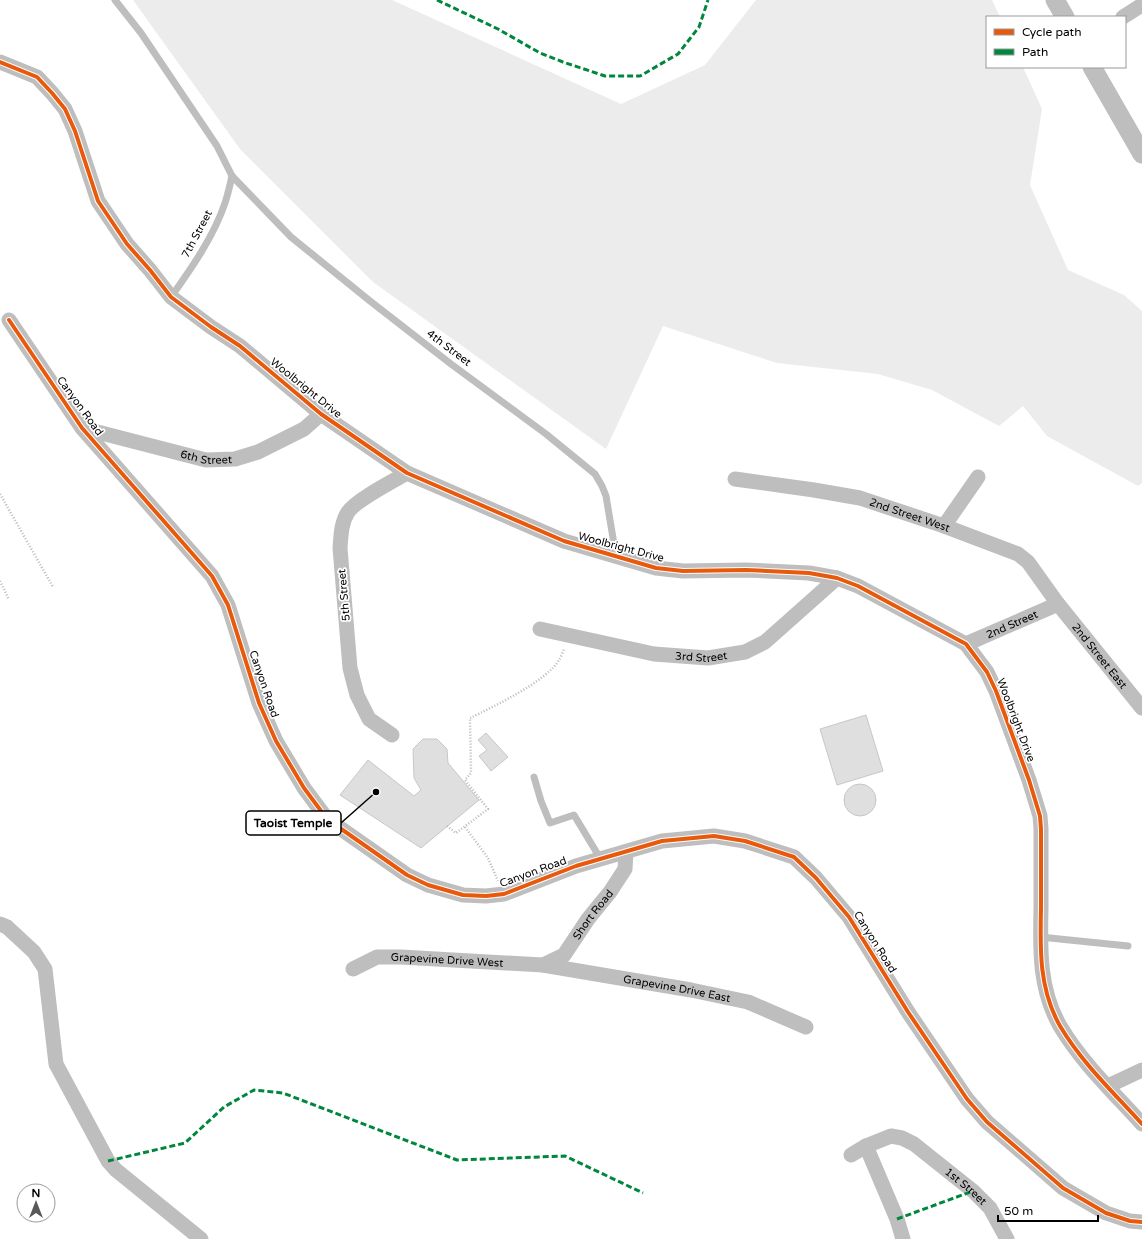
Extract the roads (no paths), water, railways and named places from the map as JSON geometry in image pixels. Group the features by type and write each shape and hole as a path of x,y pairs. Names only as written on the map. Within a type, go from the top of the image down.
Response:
{"street":[{"path":"1055,0 1063,16"},
{"path":"1125,16 1142,5"},
{"name":"Woolbright Drive","path":"0,62 37,77 65,109 75,131 98,201 127,244 171,297 211,327 240,346 321,414 407,473 564,541 656,568 683,571 746,570 809,573 837,578 858,586 966,644 987,672 996,691 1029,780 1040,816 1040,958 1044,983 1051,1007 1060,1026 1080,1055 1142,1124"},
{"path":"1093,68 1142,154"},
{"name":"Canyon Road","path":"9,320 82,428 212,576 228,605 259,703 276,741 304,788 327,820 407,875 428,885 463,895 486,896 504,894 600,858 662,841 714,836 746,841 794,857 816,878 849,917 908,1012 967,1099 987,1122 1063,1188 1106,1213 1130,1221 1142,1222"},
{"name":"6th Street","path":"82,428 206,460 235,459 258,452 304,429 321,414"},
{"name":"5th Street","path":"392,734 369,719 357,695 350,668 340,548 342,529 348,513 355,505 407,473"},
{"path":"944,526 978,477"},
{"name":"2nd Street West","path":"735,479 860,498 944,526 1018,554 1028,562 1058,604"},
{"name":"3rd Street","path":"540,629 654,654 708,658 745,652 765,642 837,578"},
{"name":"2nd Street","path":"966,644 1058,604"},
{"name":"2nd Street East","path":"1058,604 1142,708"},
{"name":"Short Road","path":"543,965 564,956 588,919 610,892 625,869 626,852"},
{"path":"0,924 7,927 34,952 45,969 56,1064 108,1161 116,1170 202,1239"},
{"name":"Grapevine Drive West","path":"354,968 377,958 543,965"},
{"name":"Grapevine Drive East","path":"543,965 691,990 748,1002 806,1027"},
{"path":"1108,1086 1142,1070"},
{"name":"1st Street","path":"866,1146 891,1136 902,1138 914,1144 973,1191 990,1208 1007,1239"},
{"path":"851,1155 866,1146 897,1219 903,1239"}],"lane":[{"name":"4th Street","path":"116,0 141,33 217,146 232,176 291,237 370,301 451,364 546,434 595,474 606,496 616,556"},
{"name":"7th Street","path":"171,297 210,236 225,204 232,176"},
{"path":"534,777 541,801 550,823 574,815 600,858"},
{"path":"1040,937 1128,946"}],"place":[{"name":"Taoist Temple","path":"376,792"}]}
